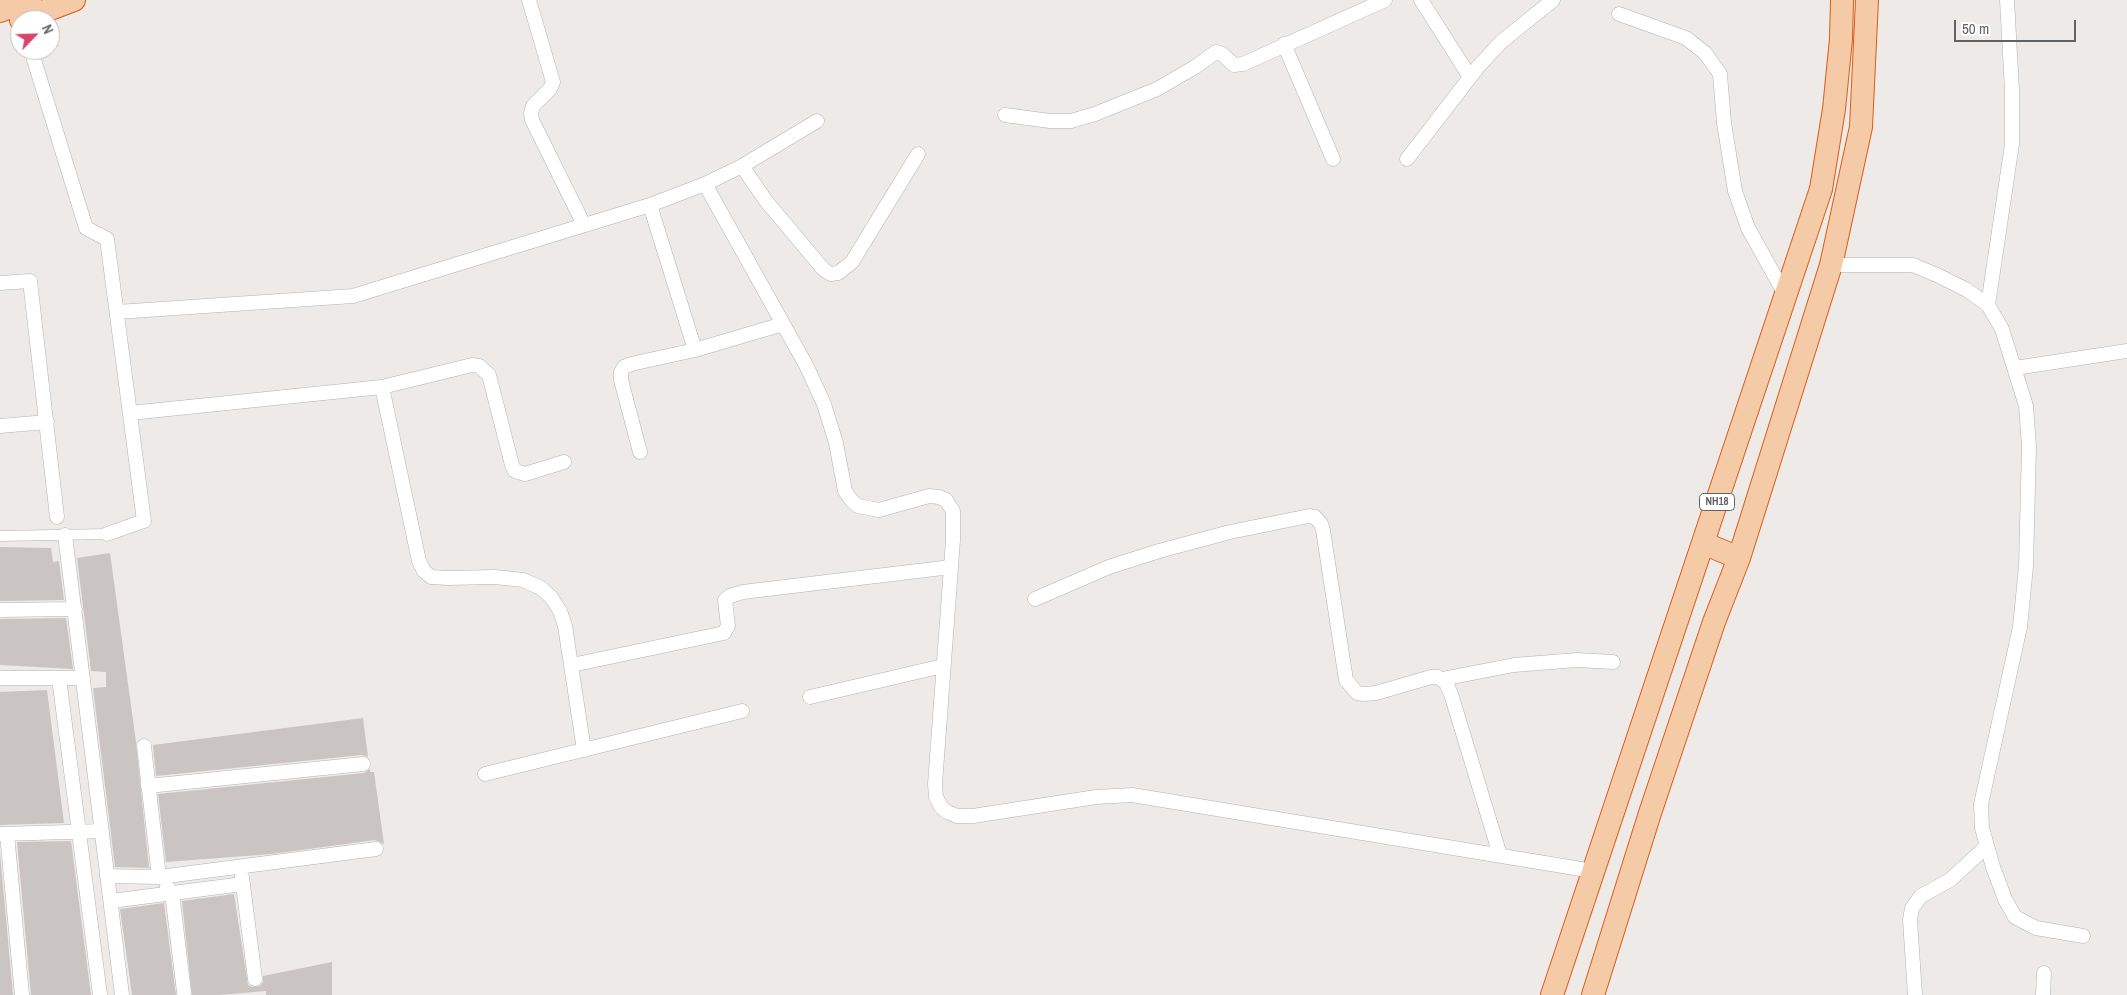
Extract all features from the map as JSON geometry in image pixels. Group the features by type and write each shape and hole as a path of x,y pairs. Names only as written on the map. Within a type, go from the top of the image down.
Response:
{"highway":[{"path":"17,10 30,0"},
{"path":"31,10 74,0"},
{"name":"NH18","path":"1552,995 1821,189 1834,109 1841,39 1842,0"},
{"name":"NH18","path":"1593,995 1659,785 1714,622 1739,558 1831,265 1861,127 1867,0"},
{"path":"1703,543 1739,558"}],"street":[{"path":"529,0 553,82 550,89 533,106 532,120 584,225"},
{"path":"1005,115 1050,121 1095,114 1157,89 1195,67 1216,52 1238,66 1385,0"},
{"path":"1421,0 1470,76"},
{"path":"1408,159 1470,76 1501,42 1553,0"},
{"path":"1988,305 2012,144 2012,90 2007,0"},
{"path":"1619,14 1686,38 1705,53 1720,74 1724,123 1735,191 1748,228 1786,296"},
{"path":"1284,44 1333,159"},
{"path":"0,536 107,534 144,521 107,239 86,228 34,60"},
{"path":"117,312 353,296 650,205 705,184 742,166 817,121"},
{"path":"742,166 766,201 824,270 831,274 838,273 852,262 918,154"},
{"path":"705,184 806,365 824,404 836,443 845,491 852,501 858,506 879,510 930,496 939,496 946,500 953,511 951,568 935,784 936,797 941,807 947,812 957,816 973,816 1096,797 1132,795 1593,870"},
{"path":"650,205 695,350"},
{"path":"1831,265 1913,266 1967,290 1988,305 2002,329 2026,406 2029,446 2026,566 2020,627 1981,804 1982,828 2005,899 2015,916 2036,928 2083,936"},
{"path":"0,283 30,281 57,516"},
{"path":"640,452 622,386 621,372 624,368 631,364 695,350 784,324"},
{"path":"2015,368 2127,351"},
{"path":"130,413 382,387 472,365 479,366 489,374 515,471 525,474 564,462"},
{"path":"382,387 418,561 424,571 431,577 495,577 523,580 541,588 552,598 560,611 565,626 584,750"},
{"path":"0,426 47,422"},
{"path":"1035,599 1110,567 1159,551 1230,532 1309,516 1315,517 1323,530 1346,680 1357,693 1376,693 1431,677 1438,676 1442,679 1451,694 1500,855"},
{"path":"66,535 122,995"},
{"path":"572,665 724,634 728,626 725,600 730,596 743,592 951,568"},
{"path":"0,610 75,609"},
{"path":"1442,679 1514,665 1577,660 1613,662"},
{"path":"810,697 944,666"},
{"path":"0,678 83,678"},
{"path":"59,678 100,995"},
{"path":"485,774 742,711"},
{"path":"144,746 159,877 172,893 184,992"},
{"path":"148,786 363,764"},
{"path":"22,995 4,834 102,831"},
{"path":"1916,995 1910,920 1912,908 1920,896 1950,880 1987,846"},
{"path":"107,876 159,877 376,849"},
{"path":"241,866 256,979"},
{"path":"111,901 243,884"},
{"path":"2043,995 2044,973"}],"building":[{"path":"0,547 51,548 53,562 59,561 64,600 0,601"},
{"path":"110,553 136,742 149,868 115,867 93,688 106,687 106,672 91,671 77,558"},
{"path":"66,618 73,669 0,665 0,619"},
{"path":"47,690 64,823 0,825 0,692"},
{"path":"363,718 368,757 362,755 156,776 153,745"},
{"path":"370,769 370,772 374,772 384,844 375,840 272,854 166,862 158,794 364,773"},
{"path":"71,841 91,995 31,995 17,842"},
{"path":"0,853 13,995 0,995"},
{"path":"234,894 248,985 252,987 260,986 263,982 263,976 332,962 332,995 266,995 266,991 192,995 182,901"},
{"path":"164,903 176,995 132,995 120,909"}]}
